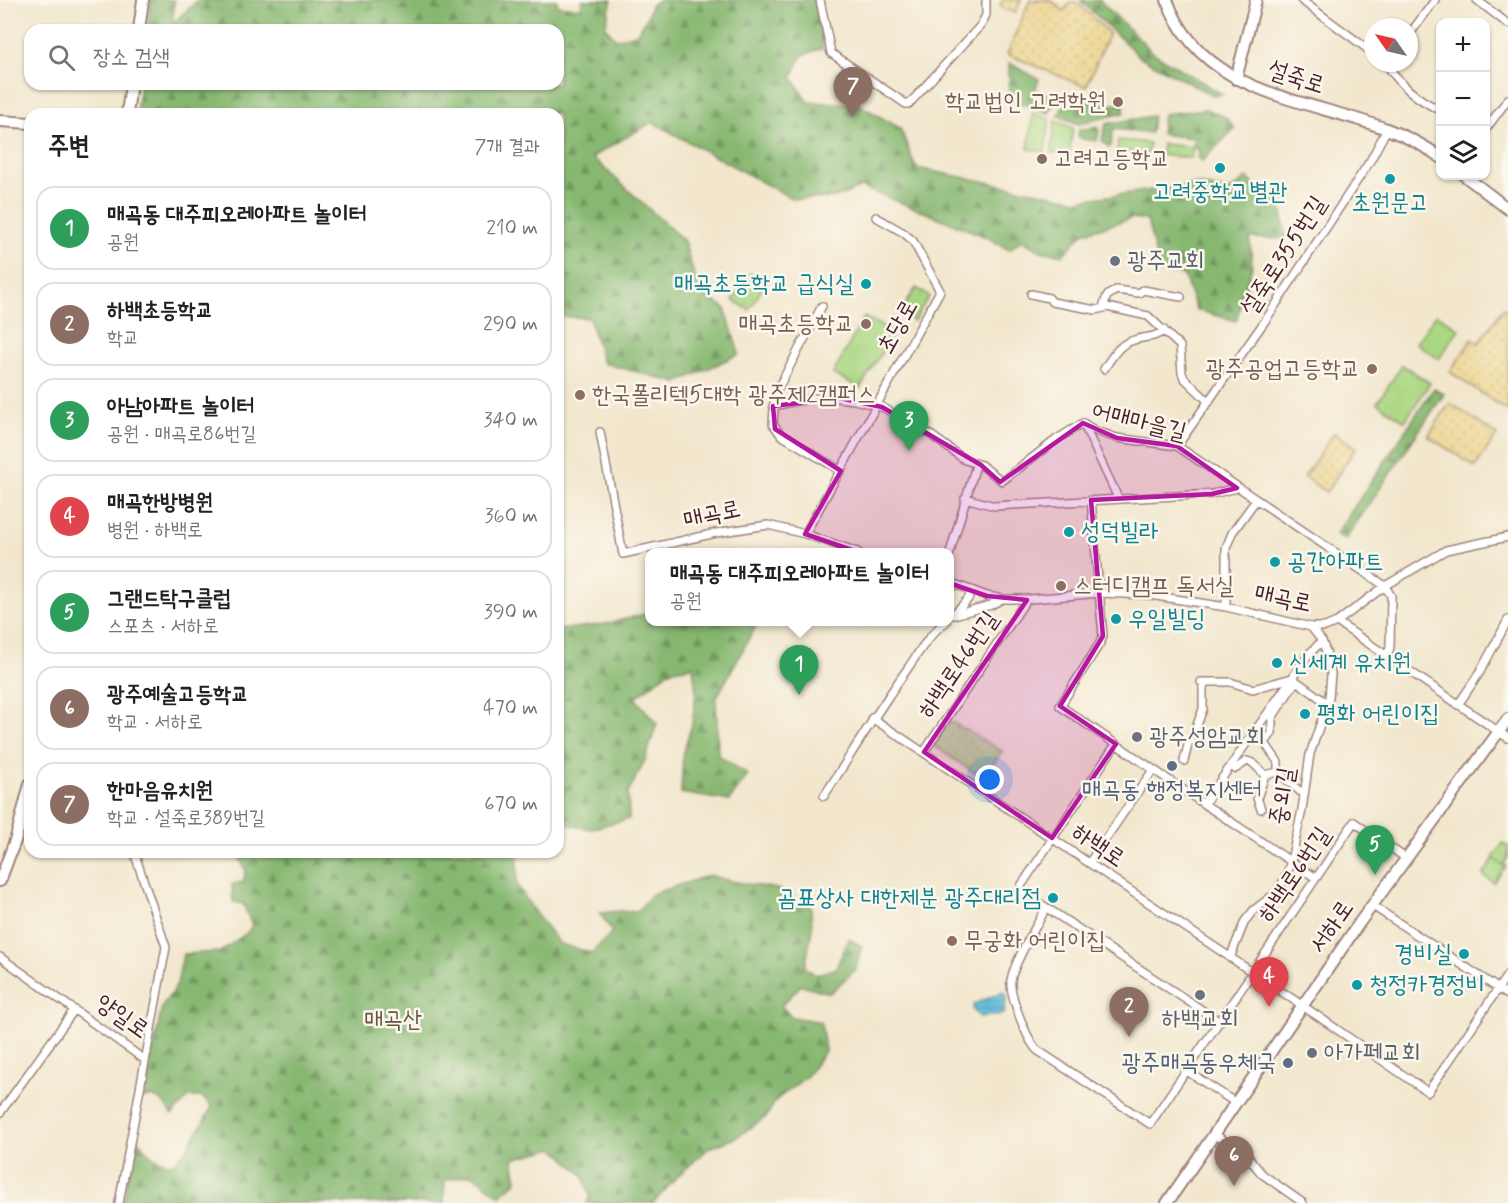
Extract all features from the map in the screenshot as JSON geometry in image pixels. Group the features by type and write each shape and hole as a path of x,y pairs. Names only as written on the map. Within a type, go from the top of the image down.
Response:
{"main road":[{"path":"140,24 143,0"},
{"name":"설죽로","path":"1167,0 1188,38 1219,68 1236,79 1281,97 1410,137 1436,154"},
{"path":"1236,79 1256,0"},
{"path":"127,108 130,90"},
{"path":"0,121 24,123"},
{"path":"1470,180 1508,208"},
{"name":"서하로","path":"1167,1203 1373,906 1503,735 1508,719"},
{"path":"0,880 16,838 24,807"}],"street":[{"path":"820,0 831,53 909,104 981,25 986,15 986,0"},
{"path":"1302,0 1364,46"},
{"path":"1418,23 1435,0"},
{"path":"1477,0 1508,24"},
{"path":"1392,72 1402,84 1436,108"},
{"path":"1487,126 1508,99"},
{"name":"설죽로355번길","path":"1177,446 1267,318 1370,161 1387,129"},
{"name":"초당로","path":"805,534 940,291 912,241 904,233 876,217"},
{"path":"1103,307 1107,296 1116,290 1139,293 1143,290 1181,297"},
{"path":"1031,294 1049,298 1052,302 1096,310 1103,307 1148,316 1180,346 1184,378 1209,402"},
{"path":"822,306 777,388 773,406 773,424 781,435 841,471"},
{"path":"1104,369 1121,346 1131,340 1159,335 1164,330"},
{"path":"773,406 822,397 877,405 928,433 965,460 976,465 951,548"},
{"path":"1083,423 1118,498"},
{"name":"어매마을길","path":"976,465 981,465 1002,481 1057,439 1083,423 1118,438 1177,446 1384,586"},
{"name":"매곡로","path":"600,432 623,554 645,549"},
{"path":"965,498 995,506 1212,494 1237,488"},
{"path":"1091,500 1103,636 1060,706 1316,878"},
{"path":"1226,607 1226,548 1232,533 1256,500"},
{"name":"매곡로","path":"651,548 757,525 768,525 805,534 846,548"},
{"path":"1337,622 1384,586 1446,550 1508,537"},
{"name":"매곡로","path":"954,584 987,596 1004,598 1027,599 1100,593 1150,595 1226,607 1311,627 1325,627 1337,622 1503,735"},
{"path":"1384,586 1391,596 1390,647 1387,657"},
{"path":"954,614 968,599 972,590"},
{"name":"매곡로","path":"954,617 991,605 1004,598"},
{"name":"하백로46번길","path":"924,753 1027,599"},
{"path":"1458,705 1480,672 1507,622"},
{"path":"824,796 865,734 872,718 922,648 942,626"},
{"name":"중외길","path":"1230,958 1245,921 1254,910 1276,893 1286,878 1291,861 1310,754 1327,704 1331,674 1322,641 1311,627"},
{"path":"1204,804 1322,641"},
{"path":"1294,680 1272,718 1272,733 1265,743 1278,762 1278,772 1304,795"},
{"path":"1184,761 1189,741 1191,741 1203,709 1204,682 1230,682 1253,689 1294,680 1327,704"},
{"name":"하백로","path":"872,718 1428,1092 1498,989"},
{"path":"1116,744 1020,888 1046,908 1220,1022"},
{"path":"1235,769 1247,761 1253,763 1265,775"},
{"path":"1089,863 1153,770"},
{"path":"1265,775 1278,772"},
{"path":"1261,809 1257,798 1265,775"},
{"name":"하백로6번길","path":"1046,908 1011,981 1018,1014 1033,1046 1150,1124 1354,822 1407,859"},
{"path":"119,1203 166,947 136,858"},
{"path":"1373,906 1508,995"},
{"name":"양일로","path":"0,957 145,1060"},
{"path":"1498,989 1508,974"},
{"name":"양일로","path":"0,1113 74,1010"},
{"path":"1186,1071 1236,1103"},
{"path":"1214,1134 1248,1157 1262,1174 1303,1203"}],"highlighted area":[{"path":"840,398 882,407 981,465 1000,482 1083,423 1117,438 1177,446 1237,488 1212,494 1091,500 1103,636 1060,706 1116,744 1052,838 924,752 1027,600 987,596 805,534 841,471 775,429 773,406"}],"green space":[{"path":"151,0 174,0 173,23 198,0 557,0 558,6 581,8 582,0 612,0 605,27 616,39 636,34 647,18 651,5 659,0 815,0 823,48 802,55 792,77 808,102 858,104 900,128 916,168 1078,200 1198,184 1229,191 1247,178 1281,207 1286,239 1250,238 1252,266 1236,321 1196,310 1184,275 1160,272 1147,220 1132,218 1083,233 1063,255 1041,251 1021,240 1009,250 989,238 861,187 835,198 793,199 652,122 592,157 684,241 699,291 725,308 739,354 677,383 603,363 589,318 564,316 564,108 137,108 139,90 564,90 564,24 148,24"},
{"path":"1082,0 1099,0 1155,54 1222,94 1214,95 1202,90 1140,57"},
{"path":"1009,63 1039,79 1035,90 1057,98 1049,113 1009,99"},
{"path":"1090,98 1102,102 1103,105 1124,104 1124,113 1079,124 1058,116 1066,101 1086,109"},
{"path":"1206,109 1225,117 1235,128 1202,161 1198,159 1199,150 1193,147 1194,138 1161,134 1163,114"},
{"path":"1033,113 1050,119 1045,152 1028,149"},
{"path":"1153,116 1151,133 1113,129 1111,147 1108,147 1102,140 1106,124"},
{"path":"1055,121 1073,128 1069,155 1051,153"},
{"path":"1096,127 1099,130 1097,141 1082,139 1078,136 1079,130"},
{"path":"1118,140 1149,143 1148,154 1117,151"},
{"path":"1162,144 1193,147 1191,158 1161,155"},
{"path":"750,273 766,283 749,310 733,300"},
{"path":"916,288 929,296 914,321 908,317 906,303"},
{"path":"1436,314 1459,329 1439,359 1416,343"},
{"path":"864,317 894,332 860,388 833,374"},
{"path":"1402,365 1430,383 1405,421 1377,403"},
{"path":"1434,388 1444,394 1345,540 1336,534"},
{"path":"645,614 645,626 756,626 716,699 718,755 748,775 729,801 681,793 683,752 692,725 696,692 693,666 669,671 635,698 657,724 645,760 628,793 629,819 590,829 564,824 564,629 606,624"},
{"path":"948,720 1002,751 983,779 930,743"},
{"path":"1503,843 1508,846 1508,858 1503,865 1493,858"},
{"name":"매곡산","path":"239,858 518,858 517,885 535,913 560,944 592,953 612,932 600,913 637,912 652,894 710,875 777,889 811,907 812,930 805,967 816,975 836,968 849,939 862,946 856,969 830,993 801,985 781,1006 792,1017 821,1022 825,1051 807,1076 776,1100 766,1117 735,1138 709,1148 653,1203 587,1203 590,1196 583,1175 554,1148 513,1159 517,1181 500,1196 472,1174 445,1180 444,1203 123,1203 135,1136 151,1154 173,1164 189,1146 212,1107 202,1097 189,1097 172,1115 163,1102 152,1096 143,1099 162,1007 177,985 183,954 220,952 248,932 252,925 243,904 233,902 232,884 243,882 246,871"},
{"path":"1494,858 1506,866 1494,883 1483,875"}],"sand":[{"path":"1003,0 1021,0 1015,13 1000,6"},
{"path":"1030,0 1050,0 1064,11 1071,2 1076,2 1109,33 1086,87 1007,54"},
{"path":"1503,308 1508,311 1508,411 1450,372 1472,339 1479,343"},
{"path":"1450,403 1497,435 1475,467 1428,436"},
{"path":"1334,433 1356,448 1326,492 1304,477"}],"water":[{"path":"1002,992 1007,994 1004,1014 980,1017 973,1010 974,1004"}],"place":[{"name":"학교법인 고려학원","path":"1118,102"},
{"name":"한마음유치원","path":"853,117"},
{"name":"고려고등학교","path":"1042,159"},
{"name":"고려중학교별관","path":"1220,168"},
{"name":"초원문고","path":"1390,179"},
{"name":"광주교회","path":"1115,261"},
{"name":"매곡초등학교 급식실","path":"866,284"},
{"name":"매곡초등학교","path":"866,324"},
{"name":"광주공업고등학교","path":"1372,369"},
{"name":"한국폴리텍5대학 광주제2캠퍼스","path":"580,395"},
{"name":"아남아파트 놀이터","path":"909,451"},
{"name":"성덕빌라","path":"1069,532"},
{"name":"공간아파트","path":"1275,562"},
{"name":"스터디캠프 독서실","path":"1061,586"},
{"name":"우일빌딩","path":"1116,619"},
{"name":"신세계 유치원","path":"1277,663"},
{"name":"매곡동 대주피오레아파트 놀이터","path":"799,695"},
{"name":"평화 어린이집","path":"1305,714"},
{"name":"광주성암교회","path":"1137,737"},
{"name":"매곡동 행정복지센터","path":"1172,766"},
{"name":"그랜드탁구클럽","path":"1375,875"},
{"name":"곰표상사 대한제분 광주대리점","path":"1053,898"},
{"name":"무궁화 어린이집","path":"952,941"},
{"name":"경비실","path":"1464,954"},
{"name":"청정카경정비","path":"1357,985"},
{"name":"하백교회","path":"1200,995"},
{"name":"매곡한방병원","path":"1269,1007"},
{"name":"하백초등학교","path":"1129,1037"},
{"name":"아가페교회","path":"1312,1053"},
{"name":"광주매곡동우체국","path":"1288,1063"},
{"name":"광주예술고등학교","path":"1234,1186"}]}
